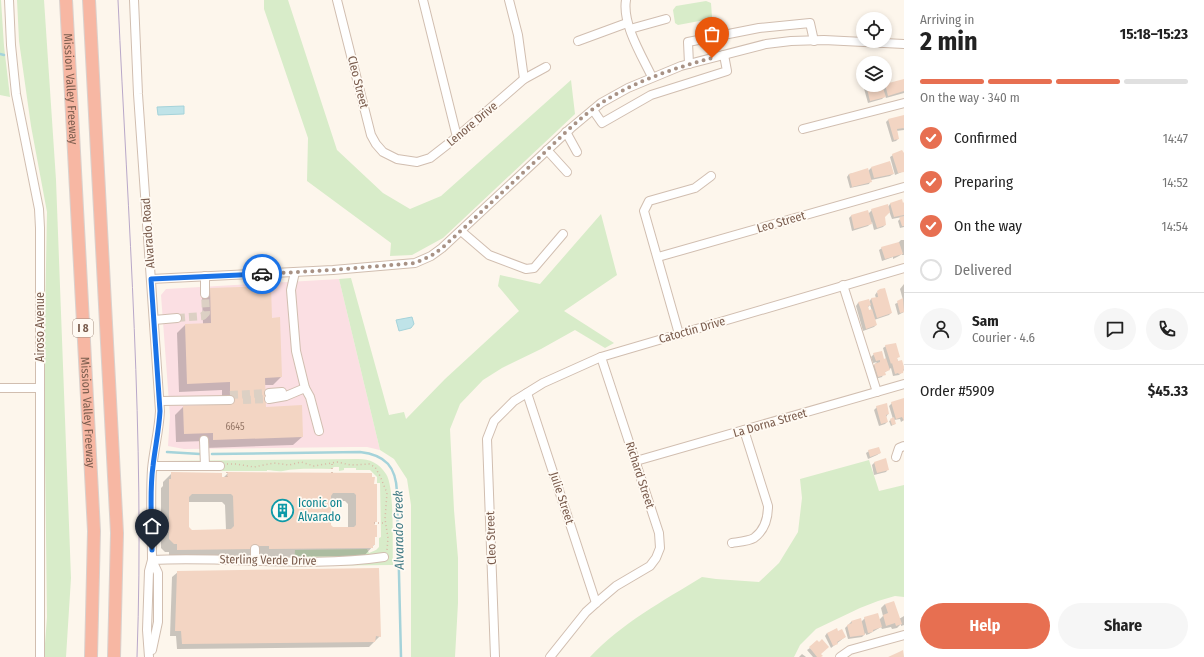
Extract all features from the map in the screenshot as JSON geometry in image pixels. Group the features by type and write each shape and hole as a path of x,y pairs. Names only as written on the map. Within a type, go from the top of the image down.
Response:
{"highway":[{"name":"Mission Valley Freeway","path":"66,0 94,531 91,657"},
{"name":"Mission Valley Freeway","path":"89,0 117,533 114,657"}],"street":[{"name":"Airoso Avenue","path":"9,0 11,45 16,94 39,209 40,228 40,657"},
{"name":"Alvarado Road","path":"134,0 138,94 160,401 160,426 151,487 152,560 149,571 147,630 149,657"},
{"name":"Cleo Street","path":"337,0 371,135 379,148 391,157"},
{"path":"423,0 457,137"},
{"path":"508,0 518,35 524,79"},
{"path":"626,0 625,10 628,26 652,77"},
{"path":"578,41 628,26 666,19"},
{"path":"689,64 688,42 759,28 810,23 814,41"},
{"path":"151,279 295,272 415,263 434,254 461,231 566,132 601,103 652,77 689,64 766,44 814,41 904,44"},
{"path":"593,110 602,123 651,95 727,71 724,55"},
{"name":"Lenore Drive","path":"391,157 410,162 430,158 457,137 524,79 546,67"},
{"path":"803,129 904,103"},
{"path":"566,132 577,152"},
{"path":"547,150 567,172"},
{"path":"679,334 644,211 649,201 695,188 711,176"},
{"name":"Leo Street","path":"658,257 904,187"},
{"path":"461,231 488,255 526,269 534,268 563,234"},
{"name":"Catoctin Drive","path":"494,421 514,401 542,383 601,357 904,268"},
{"path":"295,272 291,290 294,306 296,351 304,387 310,397 319,431"},
{"path":"205,276 205,294"},
{"path":"843,285 877,392"},
{"path":"154,320 177,318"},
{"name":"Richard Street","path":"550,657 586,612 616,586 650,566 656,558 660,543 659,533 601,357"},
{"name":"La Dorna Street","path":"636,462 904,384"},
{"path":"269,396 286,396 304,387"},
{"path":"0,388 40,388"},
{"name":"Julie Street","path":"527,393 596,603"},
{"path":"160,401 176,400 194,402 230,397"},
{"name":"Cleo Street","path":"494,421 487,439 495,657"},
{"path":"732,543 753,538 762,529 768,518 768,506 744,430"},
{"path":"204,440 206,466"},
{"path":"896,457 899,448 904,446"},
{"path":"153,466 220,466"},
{"path":"255,549 255,560"},
{"name":"Sterling Verde Drive","path":"152,560 204,559 356,561 384,557"},
{"path":"840,657 850,650 904,635"}],"path":[{"path":"220,466 231,464 254,468 274,463 289,465 301,462 314,466 332,462 352,465 369,464 375,467 387,493 385,524 388,543 384,557"},
{"path":"332,462 332,473"},
{"path":"374,523 385,524"}],"shaded area":[{"path":"339,279 380,450 367,447 184,449 168,446 170,416 161,295 166,289"}],"green space":[{"path":"1,0 4,46 10,97 0,95"},
{"path":"17,0 44,0 56,180 71,578 66,657 44,657 47,617 44,372 47,212 31,126 19,41"},
{"path":"264,0 288,0 337,150 383,193 410,209 441,196 571,80 575,114 443,238 412,255 390,256 391,243 307,181 308,138 264,9"},
{"path":"706,1 711,3 712,17 710,19 678,25 675,23 673,10 676,6"},
{"path":"601,214 617,275 564,311 614,343 605,348 575,330 502,368 483,380 460,404 450,429 458,558 458,603 455,657 411,657 411,505 407,479 394,459 380,450 339,279 351,278 389,415 404,412 406,419 445,379 519,311 498,286 500,275 540,284"},
{"path":"358,459 377,464 386,474 389,481 392,503 393,565 294,566 295,550 367,549 369,553 379,547 379,538 381,537 380,483 377,483 377,477 370,470 344,468 344,470 339,471 339,467 334,467 331,469 300,469 281,471 163,471 164,461"},
{"path":"869,460 879,491 904,485 904,597 895,596 878,601 816,629 800,645 794,657 590,657 629,623 702,577 759,582 779,563 798,532 802,498 800,479"}],"water":[{"path":"184,106 184,114 158,115 157,107"},
{"path":"412,317 414,324 411,328 399,331 396,320"}],"building":[{"path":"904,79 904,91 888,96 887,92 892,92 892,82"},
{"path":"868,92 884,92 886,97 870,101"},
{"path":"904,115 904,128 897,129 899,139 894,140 888,119"},
{"path":"902,150 904,153 904,172 898,173 892,154"},
{"path":"890,161 894,174 874,178 871,167"},
{"path":"868,168 872,182 852,187 849,174"},
{"path":"902,199 903,203 904,202 904,215 894,217 890,203"},
{"path":"888,204 890,212 885,217 886,225 877,228 871,209"},
{"path":"868,210 872,224 854,229 851,215"},
{"path":"904,216 904,226 902,226 899,217"},
{"path":"899,242 903,254 885,259 881,247"},
{"path":"271,286 272,318 280,317 282,377 265,378 266,407 302,405 303,437 213,440 213,433 184,434 183,406 230,404 230,382 187,384 185,324 211,323 210,288"},
{"path":"885,288 892,313 877,318 871,298 878,297 877,291"},
{"path":"903,298 904,312 900,313 897,301"},
{"path":"869,299 871,305 868,306 869,310 872,309 877,325 866,329 858,302"},
{"path":"896,343 900,357 897,358 898,361 902,360 904,367 903,373 899,374 895,374 885,345"},
{"path":"882,351 884,359 886,358 890,370 885,372 886,375 878,377 874,364 880,362 880,360 876,361 873,353"},
{"path":"904,398 904,421 902,417 896,419 891,402"},
{"path":"887,403 889,414 886,415 888,422 881,424 876,406"},
{"path":"894,417 896,424 892,425 890,419"},
{"path":"879,447 881,453 870,457 868,450"},
{"path":"886,458 889,470 877,473 874,462"},
{"name":"Iconic on Alvarado","path":"171,472 222,473 222,477 227,477 228,472 372,473 372,477 375,477 374,484 377,484 377,522 374,523 377,525 377,537 375,537 375,545 373,545 373,548 269,549 269,546 258,546 258,549 177,550 177,544 174,544 169,539 169,479 171,479","holes":["333,493 354,493 356,495 356,525 354,527 333,527 331,525 331,496","192,494 231,494 233,496 234,526 231,529 192,530 189,527 189,497"]},
{"path":"379,568 381,637 376,636 375,642 182,644 181,631 175,631 177,571"},
{"path":"894,601 902,624 896,626 895,623 886,626 883,615 888,613 885,604"},
{"path":"878,613 882,627 868,633 864,617"},
{"path":"861,618 865,635 850,637 847,625 852,623 851,621"},
{"path":"837,628 838,631 842,629 846,637 837,642 838,644 833,646 827,633"},
{"path":"822,639 829,647 821,654 823,656 817,657 809,647 817,640 819,642"},
{"path":"903,650 904,657 888,657 899,652"}],"waterway":[{"path":"0,54 4,55"},
{"name":"Alvarado Creek","path":"167,452 200,454"},
{"name":"Alvarado Creek","path":"212,454 360,452 377,456 388,464 392,469 397,492 401,657"}],"tunnel":[{"path":"177,318 203,316 206,313 205,294"},
{"path":"230,395 269,393"},
{"path":"243,400 269,399"}],"tram line":[{"path":"118,0 131,246 137,411 139,493 137,657"}],"way so far":[{"path":"262,274 415,263 431,256 442,248 571,128 601,103 652,77 681,66 712,58"}],"place":[{"name":"Iconic on Alvarado","path":"282,510"}],"route":[{"path":"152,550 151,487 160,426 160,401 151,279 262,274"}]}
